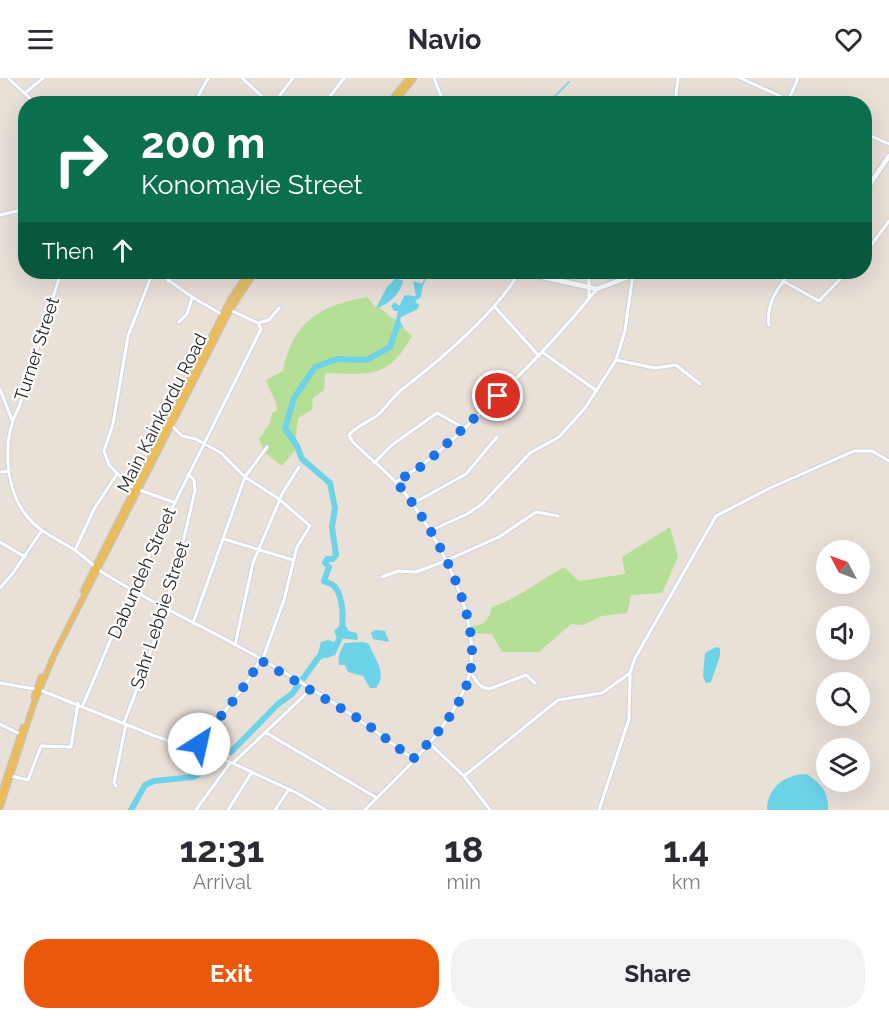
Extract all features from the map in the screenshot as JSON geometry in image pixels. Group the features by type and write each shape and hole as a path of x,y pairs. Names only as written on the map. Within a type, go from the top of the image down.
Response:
{"main road":[{"path":"398,96 409,78"},
{"path":"395,96 414,78"},
{"path":"872,181 889,156"},
{"path":"225,316 245,279"},
{"name":"Main Kainkordu Road","path":"183,396 217,326 250,279"},
{"path":"551,279 597,289 621,279"},
{"name":"Main Kainkordu Road","path":"8,780 38,690 136,488 225,316"},
{"path":"0,797 8,780"},
{"path":"0,808 8,780"}],"street":[{"path":"8,78 28,96"},
{"path":"25,93 44,78"},
{"path":"200,96 208,78"},
{"path":"242,78 262,96"},
{"path":"278,96 293,78"},
{"path":"330,96 344,78"},
{"path":"434,78 441,96"},
{"path":"676,96 678,78"},
{"path":"740,78 783,96"},
{"path":"791,96 798,78"},
{"path":"872,137 889,144"},
{"path":"0,215 18,211"},
{"path":"872,244 889,221"},
{"name":"Turner Street","path":"59,279 20,404 12,420 9,471 23,510 42,530 75,550 96,568 164,608 235,645 364,722 413,759"},
{"path":"152,279 128,336 113,424 104,451 109,465 117,474 136,488 173,502"},
{"path":"165,279 225,316"},
{"path":"514,279 493,305 423,374 399,392 376,417 350,433 350,438 396,482 430,531 460,587 468,626 470,672 473,681 484,688 489,688 526,675 535,683"},
{"path":"588,279 589,299"},
{"path":"430,531 467,514 482,504 530,453 566,430 597,391 616,360 629,308 632,279"},
{"path":"769,325 771,304 783,281 819,301 840,279"},
{"path":"396,482 419,469 465,429 539,356 597,289"},
{"path":"179,322 187,314 192,297"},
{"path":"493,305 539,356"},
{"path":"230,310 258,323 269,320 279,308"},
{"name":"Dabundeh Street","path":"83,705 132,589 173,502 261,329 258,323"},
{"path":"542,352 597,391"},
{"path":"616,360 655,368 676,366 700,384"},
{"path":"0,389 12,420"},
{"path":"374,463 392,445 437,413 465,429"},
{"path":"168,425 182,436 204,443 221,453 245,477 279,499 310,526 293,560 284,600 261,661 240,694 223,711 199,744"},
{"path":"412,504 466,474 497,437"},
{"path":"193,623 245,477 267,447"},
{"path":"599,810 629,719 630,673 661,609 716,516 770,488 854,451 872,451 889,461"},
{"path":"235,645 245,592 258,550 279,499 299,467"},
{"path":"0,472 9,471"},
{"path":"75,550 94,509 117,474"},
{"name":"Sahr Lebbie Street","path":"116,786 114,783 125,723 184,548 195,490 194,480 188,474"},
{"path":"382,577 398,571 416,572 445,561 499,537 536,512 558,516"},
{"path":"0,588 25,557 42,530"},
{"path":"224,539 293,560"},
{"path":"0,542 25,557"},
{"path":"365,810 429,743 464,691 470,672"},
{"path":"464,777 558,700 602,693 630,673"},
{"path":"0,683 38,690 78,703 232,763 289,789 326,810"},
{"path":"196,810 232,763 310,690"},
{"path":"8,780 28,780 41,746 71,747 78,703"},
{"path":"0,724 21,736"},
{"path":"265,732 376,798"},
{"path":"429,743 464,777 490,810"},
{"path":"228,810 252,772"},
{"path":"275,810 289,789"}],"green space":[{"path":"367,297 376,308 379,307 412,336 394,360 376,371 354,374 325,373 324,390 313,398 312,410 298,418 296,436 298,447 282,466 264,452 259,439 270,423 272,413 277,410 276,402 266,380 283,371 294,340 301,328 311,319 335,305"},
{"path":"670,527 678,557 662,593 631,595 627,613 602,616 583,625 571,624 539,652 502,652 492,634 471,633 471,626 480,625 486,621 492,607 520,594 564,567 579,581 625,574 622,557"}],"water":[{"path":"395,279 403,281 397,294 389,302 376,308 387,287"},
{"path":"413,281 423,284 421,297 415,301 419,305 418,309 401,317 400,321 404,329 392,318 396,320 398,311 394,311 391,306 395,302 399,306 405,295 416,296"},
{"path":"343,622 349,631 357,633 358,640 337,638 334,631"},
{"path":"375,630 385,631 389,642 373,639 371,633"},
{"path":"328,640 340,644 335,655 327,658 317,657 321,642"},
{"path":"345,643 369,644 379,666 381,676 376,688 370,688 363,676 348,672 345,665 339,665 340,654"},
{"path":"716,647 720,648 720,656 711,682 706,683 703,676 705,653"},
{"path":"807,774 816,781 816,792 824,792 828,810 767,810 770,795 779,783"}],"waterway":[{"path":"555,96 569,82"},
{"path":"423,284 425,279"},
{"path":"333,648 340,636 343,617 337,590 333,585 324,581 329,567 325,563 327,559 333,559 336,555 332,527 335,508 330,483 302,459 297,446 285,428 294,398 315,367 337,359 367,360 390,347 398,324"},
{"path":"231,752 278,704 292,694 318,658 324,654"},
{"path":"131,810 145,785 154,781 193,777 215,765"}],"route":[{"path":"199,744 223,711 240,694 260,660 364,722 413,759 429,743 458,702 468,680 471,663 467,612 460,587 450,572 432,534 396,482 419,469 458,437 498,396"}]}
